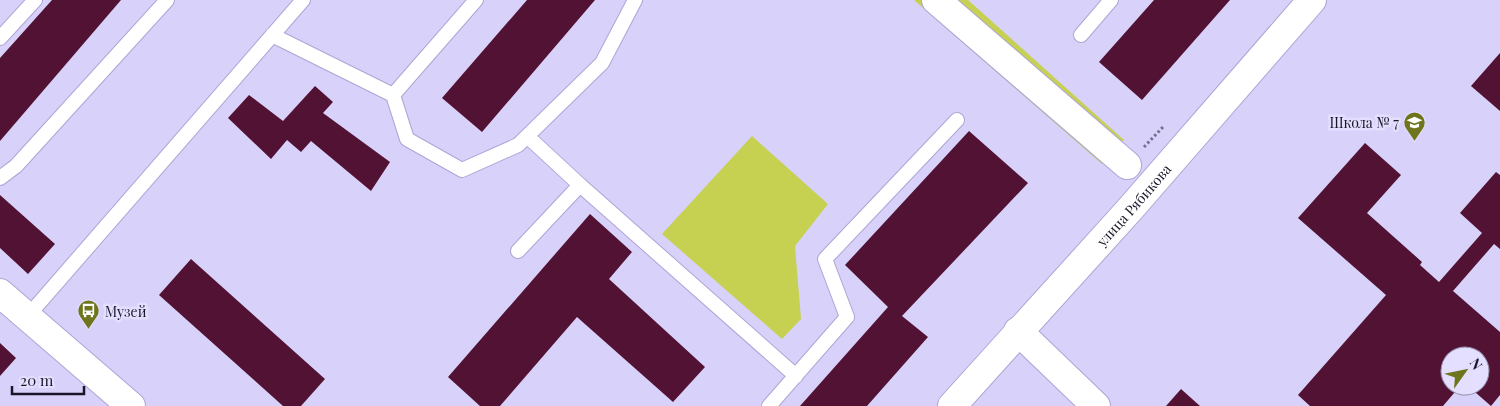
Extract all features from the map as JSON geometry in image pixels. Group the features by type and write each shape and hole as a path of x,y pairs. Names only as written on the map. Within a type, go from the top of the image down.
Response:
{"street":[{"path":"936,0 1127,165"},
{"name":"улица Рябикова","path":"952,406 1131,208 1312,0"},
{"path":"0,293 131,406"},
{"path":"1018,331 1096,406"}],"lane":[{"path":"0,38 35,0"},
{"path":"0,178 16,166 167,0"},
{"path":"28,316 303,0"},
{"path":"393,95 476,0"},
{"path":"272,35 393,95 406,139 462,170 518,144 602,63 635,0"},
{"path":"1081,34 1111,0"},
{"path":"769,406 847,317 825,259 957,120"},
{"path":"527,136 796,376"},
{"path":"518,251 580,185"}],"green space":[{"path":"914,0 968,0 1124,140 1102,164"},
{"path":"752,136 828,204 795,246 801,319 782,339 662,234"}],"building":[{"path":"52,0 121,0 0,141 0,58"},
{"path":"527,0 595,0 482,132 442,98"},
{"path":"1154,0 1230,0 1142,100 1099,62"},
{"path":"1500,53 1500,111 1471,86"},
{"path":"315,86 333,102 323,113 390,162 371,191 311,141 301,152 287,140 271,159 228,118 249,95 283,121"},
{"path":"969,131 1028,183 902,316 928,337 867,406 800,406 888,307 845,265"},
{"path":"1365,143 1401,175 1367,213 1422,262 1420,265 1439,282 1482,233 1460,213 1496,172 1500,175 1500,249 1494,244 1453,291 1500,332 1500,395 1491,406 1480,396 1490,396 1490,346 1440,346 1440,396 1452,396 1443,406 1310,406 1298,395 1386,295 1298,218"},
{"path":"0,195 55,244 28,274 0,248"},
{"path":"590,214 632,252 609,279 705,367 673,402 577,317 500,406 480,406 448,377"},
{"path":"191,259 325,379 301,406 283,406 159,295"},
{"path":"0,343 16,358 0,376"},
{"path":"1181,389 1200,406 1166,406"}],"place":[{"name":"Школа № 7","path":"1415,141"},
{"name":"Музей","path":"89,330"}]}
